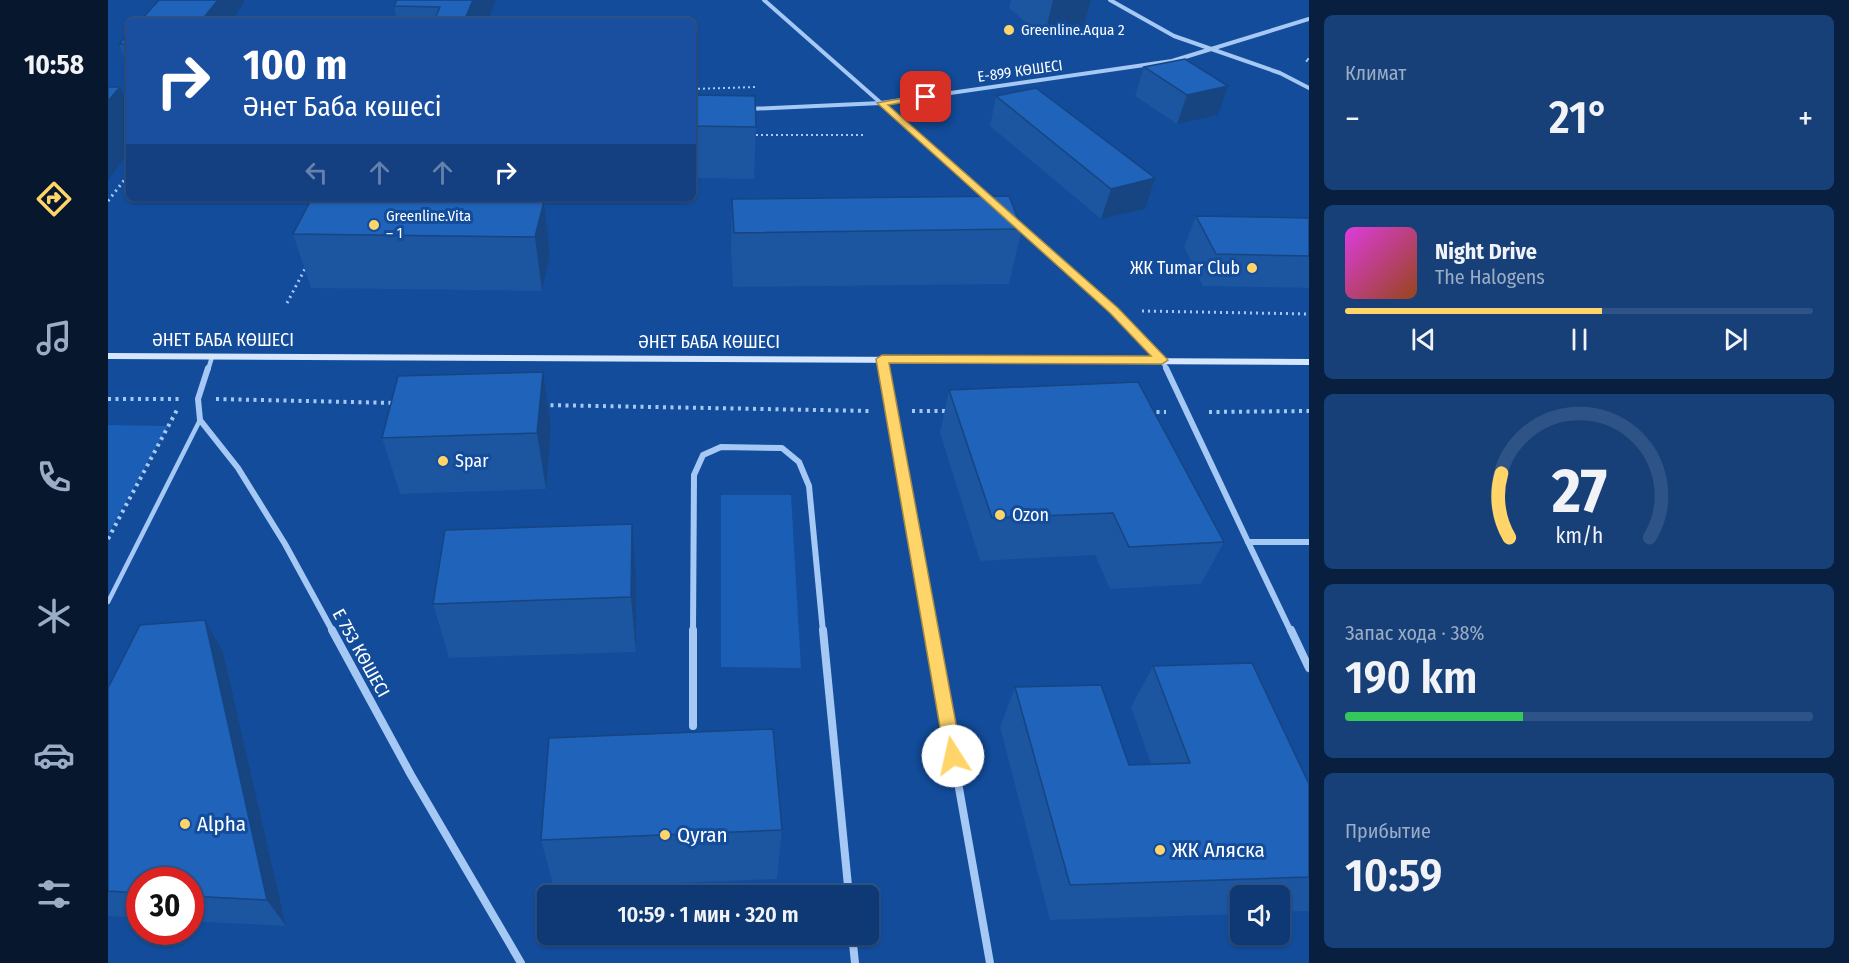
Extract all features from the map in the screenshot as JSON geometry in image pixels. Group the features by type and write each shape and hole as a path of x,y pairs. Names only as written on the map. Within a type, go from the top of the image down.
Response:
{"street":[{"path":"764,0 997,207"},
{"path":"1110,0 1174,36 1280,73 1309,88"},
{"name":"Е-899 КӨШЕСІ","path":"738,109 881,103 1172,62 1309,19"},
{"path":"1006,214 1114,310 1162,360 1309,668"},
{"name":"ӘНЕТ БАБА КӨШЕСІ","path":"108,356 1309,362"},
{"path":"200,420 198,399 212,357"},
{"path":"882,359 990,963"},
{"name":"Е 753 КӨШЕСІ","path":"200,420 238,468 285,544 411,775 521,963"},
{"path":"693,726 694,475 703,455 721,447 782,448 799,462 809,486 848,885"},
{"path":"1248,542 1309,542"},
{"path":"853,945 855,963"}],"lane":[{"path":"108,602 200,420"}],"path":[{"path":"696,88 763,87"},
{"path":"750,135 863,135"},
{"path":"108,201 126,178"},
{"path":"287,303 308,261"},
{"path":"1114,310 1309,314"},
{"path":"108,399 183,399 108,539"},
{"path":"198,399 400,403"},
{"path":"542,405 951,411"},
{"path":"1139,412 1309,411"}],"shaded area":[{"path":"108,425 168,426 108,534"},
{"path":"721,495 791,495 801,668 721,667"}],"building":[{"path":"159,0 218,0 203,18 143,18"},
{"path":"397,0 473,0 465,18 435,18 440,7 394,6"},
{"path":"126,36 126,44 119,44"},
{"path":"1185,59 1228,86 1187,95 1144,67"},
{"path":"108,87 120,87 108,101"},
{"path":"1036,88 1155,178 1111,189 996,96"},
{"path":"696,95 755,96 756,127 696,126"},
{"path":"1009,196 1022,229 734,233 732,199"},
{"path":"310,201 544,201 535,237 293,234"},
{"path":"1196,216 1309,218 1309,256 1216,254"},
{"path":"543,372 537,433 382,438 398,376"},
{"path":"1138,382 1224,542 1129,547 1113,513 992,518 949,390"},
{"path":"632,524 631,597 433,604 445,530"},
{"name":"Alpha","path":"205,620 267,900 204,897 204,867 126,867 126,892 108,891 108,688 140,625"},
{"name":"ЖК Аляска","path":"1252,663 1309,784 1309,877 1070,885 1015,687 1101,685 1129,765 1190,763 1153,666"},
{"path":"773,729 782,830 541,840 549,738"}],"place":[{"name":"Greenline.Aqua 2","path":"1009,30"},
{"name":"Greenline.Vita – 1","path":"374,225"},
{"name":"ЖК Tumar Club","path":"1252,268"},
{"name":"Spar","path":"443,461"},
{"name":"Ozon","path":"1000,515"},
{"name":"Alpha","path":"185,824"},
{"name":"Qyran","path":"665,835"},
{"name":"ЖК Аляска","path":"1160,850"}],"route":[{"path":"926,97 881,103 1114,310 1162,360 882,359 953,756"}]}
